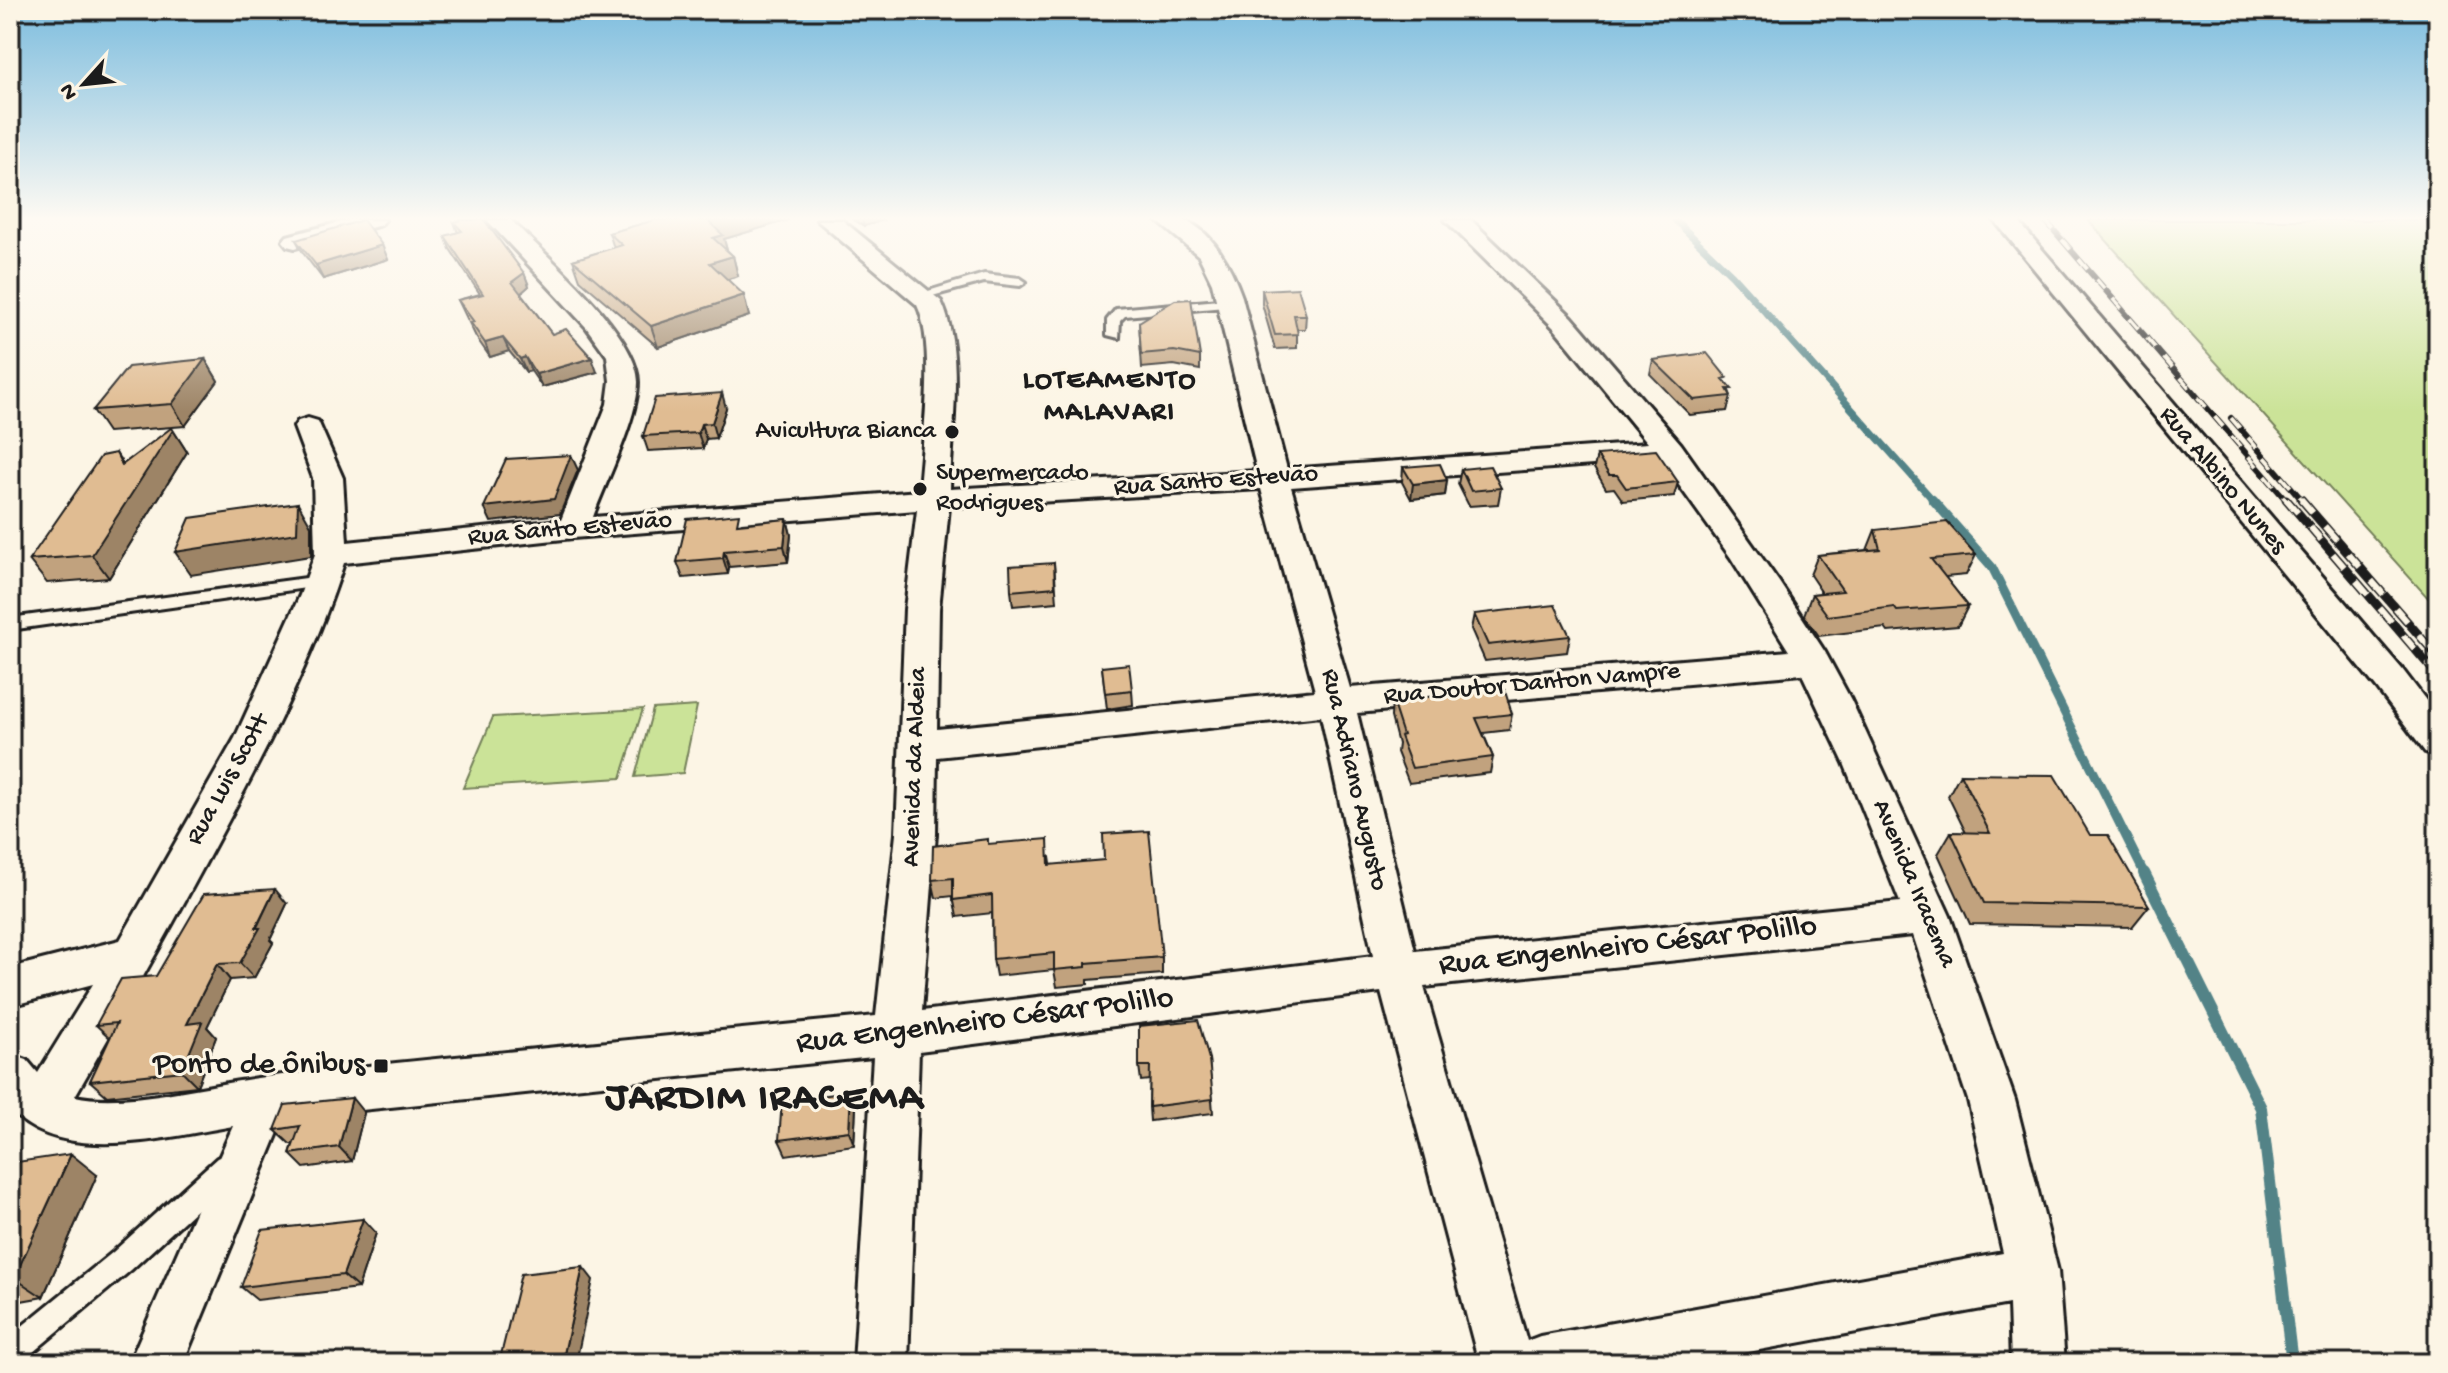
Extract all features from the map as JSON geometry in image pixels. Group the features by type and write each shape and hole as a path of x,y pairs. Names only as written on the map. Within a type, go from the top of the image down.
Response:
{"street":[{"path":"560,284 595,321 620,356 624,381 621,404 573,528"},
{"name":"Avenida da Aldeia","path":"881,1363 897,1034 916,834 922,609 934,499 940,360 935,316 921,295 907,284"},
{"name":"Rua Adriano Augusto","path":"1225,284 1274,479 1336,702 1398,971 1506,1363"},
{"name":"Avenida Iracema","path":"1529,284 1566,323 1671,450 1813,661 1866,770 1929,916 1975,1038 1988,1082 2004,1140 2032,1274 2038,1363"},
{"name":"Rua Albino Nunes","path":"2058,284 2389,678 2438,742"},
{"name":"Rua Luis Scott","path":"41,1110 134,955 254,738 284,676 326,568 328,478 308,427"},
{"name":"Rua Santo Estevão","path":"326,568 573,528 934,499 1274,479 1671,450"},
{"name":"Rua Doutor Danton Vampre","path":"917,745 1336,702 1813,661"},
{"name":"Rua Engenheiro César Polillo","path":"41,1110 92,1122 168,1115 269,1098 897,1034 1398,971 1929,916"},
{"path":"10,987 134,955"},
{"path":"10,1075 41,1110"},
{"path":"156,1363 269,1098"},
{"path":"1540,1363 2032,1274"}],"lane":[{"path":"921,295 961,284"},
{"path":"1114,335 1113,320 1121,312 1231,303"},
{"path":"10,624 326,568"},
{"path":"10,1354 122,1261 249,1146"}],"green space":[{"path":"2146,284 2438,284 2438,609"},
{"path":"697,706 683,773 635,777 653,709"},
{"path":"643,709 621,778 463,788 493,717"}],"building":[{"path":"476,284 514,284 552,334 566,329 592,358 536,374 525,357 520,359 503,338 485,343 471,323 474,322 458,300 483,294"},
{"path":"601,284 732,284 744,295 651,326"},
{"path":"1298,288 1306,315 1294,315 1298,334 1275,335 1262,290"},
{"path":"1191,299 1200,356 1174,351 1141,354 1139,322 1175,300"},
{"path":"1707,353 1727,378 1723,379 1732,389 1727,389 1731,396 1694,400 1653,360"},
{"path":"205,359 172,404 93,410 128,367"},
{"path":"722,393 712,423 701,424 698,433 643,436 655,398"},
{"path":"171,428 173,430 92,555 29,560 101,456 116,453 122,465"},
{"path":"1656,450 1678,482 1626,488 1617,475 1609,475 1597,455"},
{"path":"571,455 554,499 484,507 506,459"},
{"path":"1440,464 1447,480 1413,484 1403,467"},
{"path":"1490,466 1501,488 1471,491 1461,469"},
{"path":"298,503 297,533 175,552 190,518"},
{"path":"739,514 737,524 787,519 784,546 724,551 723,558 677,562 687,519"},
{"path":"1947,522 1976,555 1931,559 1968,606 1897,611 1894,607 1828,616 1812,594 1843,591 1818,555 1880,549 1875,530"},
{"path":"1054,563 1055,587 1011,591 1010,566"},
{"path":"1555,605 1570,636 1488,645 1474,614"},
{"path":"1129,664 1132,690 1105,693 1102,667"},
{"path":"1504,688 1512,714 1476,718 1493,757 1412,768 1392,701"},
{"path":"1960,774 2054,775 2090,835 2108,835 2149,906 1984,903 1951,832 1990,833"},
{"path":"1149,831 1162,957 1086,963 1086,967 1054,970 1054,953 993,959 992,895 953,900 953,878 932,880 933,846 988,839 988,844 1048,839 1049,865 1104,860 1103,834"},
{"path":"275,889 256,928 260,928 240,963 217,964 187,1024 202,1022 182,1071 90,1081 117,1023 96,1025 121,979 156,976 204,894"},
{"path":"1198,1020 1209,1059 1213,1099 1149,1107 1150,1066 1139,1066 1139,1026"},
{"path":"851,1092 849,1131 779,1140 782,1101"},
{"path":"352,1098 339,1147 290,1154 300,1126 275,1130 285,1105"},
{"path":"71,1154 14,1278 10,1279 10,1163"},
{"path":"363,1219 343,1275 241,1287 262,1230"},
{"path":"583,1267 562,1363 499,1363 521,1274"}],"waterway":[{"path":"1740,284 1934,501"},
{"path":"1932,499 1992,567 2145,875"},
{"path":"2144,873 2261,1108 2292,1363"}],"railway":[{"path":"2100,284 2287,501"},
{"path":"2231,418 2303,501"},
{"path":"2286,499 2438,676"},
{"path":"2301,499 2438,657"}],"place":[{"name":"Avicultura Bianca","path":"952,432"},
{"name":"Supermercado Rodrigues","path":"920,489"},
{"name":"Ponto de ônibus","path":"381,1066"}],"district":[{"name":"LOTEAMENTO MALAVARI","path":"1110,397"},
{"name":"JARDIM IRACEMA","path":"765,1099"}]}
